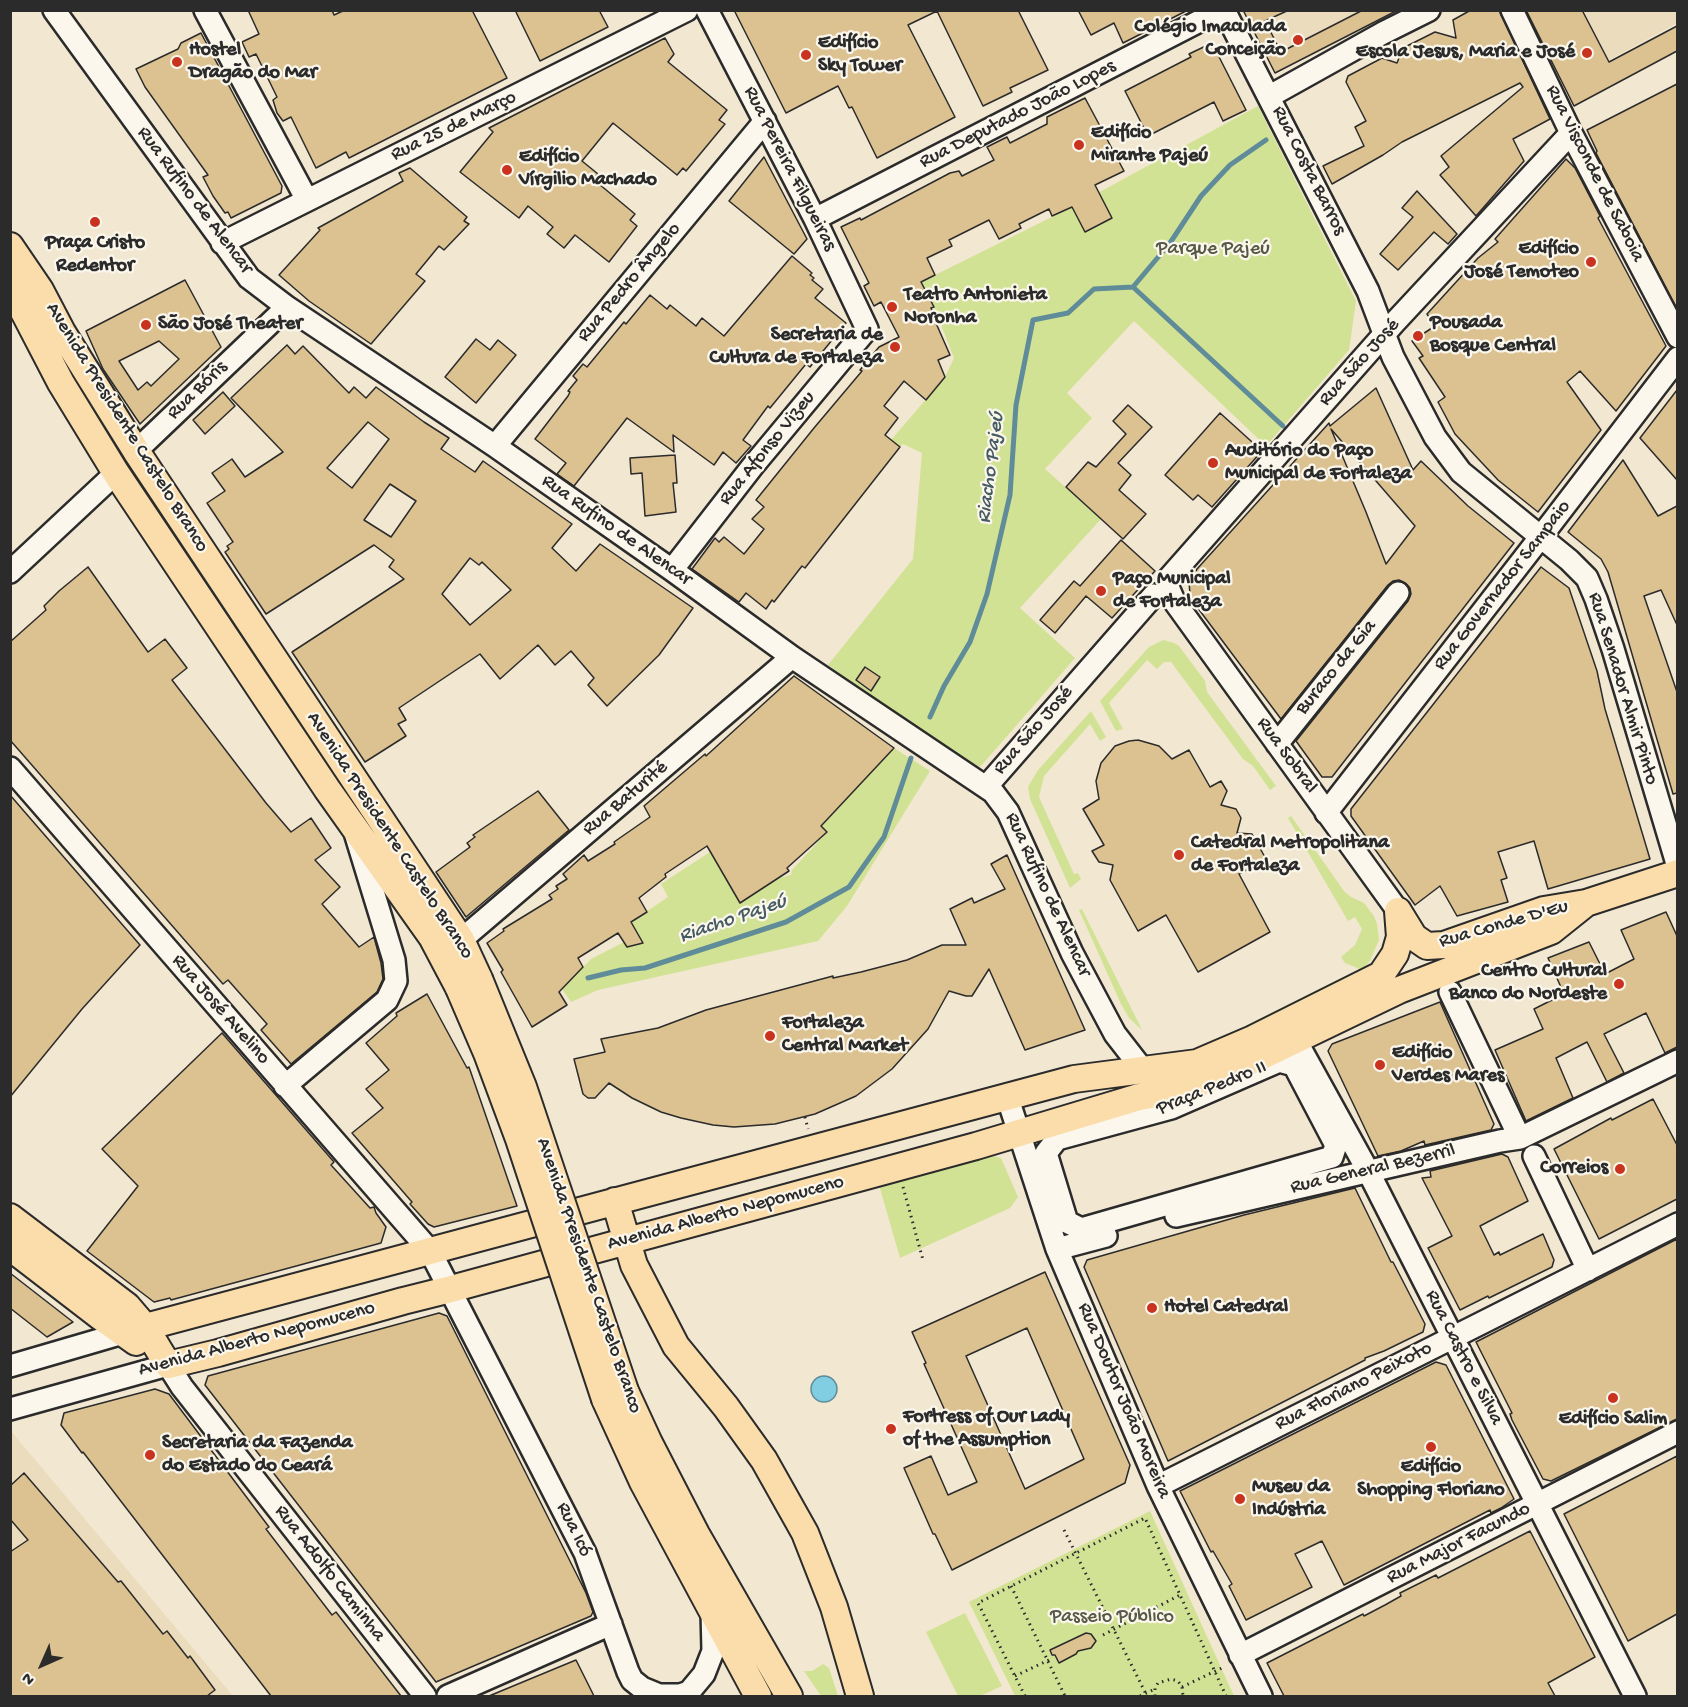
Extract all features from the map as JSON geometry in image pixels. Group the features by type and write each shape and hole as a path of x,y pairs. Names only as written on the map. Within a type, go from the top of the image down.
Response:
{"main road":[{"name":"Avenida Presidente Castelo Branco","path":"10,246 40,290 68,342 136,451 461,940 469,984 487,1053 615,1395 642,1482 758,1696"},
{"name":"Avenida Presidente Castelo Branco","path":"10,285 61,383 116,472 327,789 432,938 469,984"},
{"name":"Rua Conde D'Eu","path":"1398,911 1414,937 1427,946 1444,945 1544,910 1586,903 1677,873"},
{"name":"Rua Conde D'Eu","path":"1291,1031 1551,931 1586,903"},
{"path":"1291,1031 1381,975 1395,954 1400,938 1401,925 1398,911"},
{"name":"Avenida Alberto Nepomuceno","path":"134,1330 1007,1096 1074,1079 1197,1063 1291,1031"},
{"name":"Avenida Alberto Nepomuceno","path":"168,1365 976,1146 1139,1097 1185,1089 1291,1031"},
{"path":"615,1201 634,1265 676,1346 726,1407 764,1460 806,1533 834,1607 860,1696"},
{"path":"10,1217 127,1306 134,1330"},
{"path":"10,1247 134,1330 168,1365"},
{"name":"Avenida Presidente Castelo Branco","path":"615,1395 649,1443 696,1534 789,1696"}],"street":[{"name":"Rua Rufino de Alencar","path":"54,10 249,278 287,307 495,446 792,657 986,786 1008,812 1072,952 1115,1034 1143,1070"},
{"path":"205,10 307,200"},
{"name":"Rua 25 de Março","path":"222,243 687,10"},
{"name":"Rua Pereira Filgueiras","path":"707,10 815,219 867,329"},
{"name":"Rua Costa Barros","path":"1223,10 1270,96 1368,291 1385,335"},
{"name":"Rua Deputado João Lopes","path":"815,219 1223,10"},
{"path":"1270,96 1429,10"},
{"name":"Rua Visconde de Saboia","path":"1512,10 1571,133 1677,337"},
{"name":"Rua Pedro Ângelo","path":"495,446 765,121"},
{"name":"Rua São José","path":"1174,601 1168,587 1169,578 1385,335 1571,133"},
{"name":"Rua Bóris","path":"136,451 287,307"},
{"name":"Rua Afonso Vizeu","path":"672,570 752,467 867,329"},
{"name":"Rua Senador Almir Pinto","path":"1385,335 1418,405 1446,454 1461,472 1569,560 1587,579 1596,599 1677,867"},
{"name":"Rua Governador Sampaio","path":"1326,813 1677,358"},
{"path":"10,573 116,472"},
{"name":"Buraco da Gia","path":"1277,744 1398,593"},
{"name":"Rua São José","path":"986,786 1154,596"},
{"name":"Rua Sobral","path":"1174,601 1398,911"},
{"name":"Rua Baturité","path":"461,940 792,657"},
{"name":"Rua José Avelino","path":"10,768 430,1251"},
{"path":"285,1086 387,1000 396,981 394,960 351,821"},
{"path":"1450,992 1515,1128"},
{"name":"Rua Castro e Silva","path":"1291,1031 1368,1171 1635,1696"},
{"name":"Rua General Bezerril","path":"1057,1249 1196,1210 1520,1138 1677,1060"},
{"name":"Praça Pedro II","path":"1279,1061 1294,1065 1336,1145 1332,1157 1081,1229 1067,1222 1046,1153 1057,1139 1171,1108 1279,1061"},
{"name":"Rua Doutor João Moreira","path":"1007,1096 1057,1249 1158,1486 1261,1696"},
{"path":"1534,1156 1588,1270"},
{"name":"Rua Floriano Peixoto","path":"1158,1486 1677,1224"},
{"name":"Rua Icó","path":"430,1251 581,1545 596,1579 632,1680 642,1688 659,1695 680,1695 688,1692 698,1682 713,1651 711,1610"},
{"name":"Avenida Alberto Nepomuceno","path":"10,1366 134,1330"},
{"name":"Avenida Alberto Nepomuceno","path":"10,1409 168,1365"},
{"name":"Rua Adolfo Caminha","path":"168,1365 182,1387 425,1696"},
{"name":"Rua Major Facundo","path":"1241,1656 1677,1432"},
{"path":"448,1696 611,1624"}],"path":[{"path":"805,1117 808,1131"},
{"path":"904,1191 923,1260"},
{"path":"1025,1696 978,1603 1145,1518 1226,1696"},
{"path":"1065,1530 1146,1695"},
{"path":"1011,1586 1065,1696"},
{"path":"1103,1635 1180,1595"},
{"path":"1182,1687 1241,1656"},
{"path":"1015,1676 1049,1660"},
{"path":"1155,1696 1158,1683 1171,1679 1178,1681 1182,1687 1183,1696"},
{"path":"1140,1696 1155,1689"}],"shaded area":[{"name":"Colégio Imaculada Conceição","path":"1246,11 1395,11 1276,70"},
{"name":"Escola Jesus, Maria e José","path":"1529,11 1677,11 1677,23 1567,83"},
{"path":"11,1431 233,1696 11,1696"}],"green space":[{"name":"Parque Pajeú","path":"1258,106 1356,301 1349,350 1266,446 1134,321 1067,393 1092,418 1045,469 1101,519 1020,608 1075,658 981,766 972,768 828,665 913,559 922,453 903,444 900,447 891,440 945,377 954,358 934,307 921,282 1072,207"},
{"path":"1163,640 1179,646 1205,681 1207,692 1276,786 1270,790 1253,766 1243,759 1171,662 1164,662 1157,669 1147,660 1109,703 1123,729 1116,731 1100,701 1149,647"},
{"path":"1091,711 1106,737 1100,741 1090,724 1044,776 1039,797 1074,874 1078,873 1081,879 1070,888 1030,799 1028,787 1038,770"},
{"path":"894,748 930,771 847,906 818,941 598,990 571,1002 562,989 591,959 624,942 628,947 643,943 631,922 668,897 661,884 710,852 741,903 779,878 791,875 792,870 827,832 821,826"},
{"path":"1291,816 1344,891 1364,903 1374,916 1379,940 1370,961 1362,970 1345,963 1341,957 1355,945 1362,929 1355,917 1348,921 1288,818"},
{"path":"1082,909 1142,1030 1129,1018 1121,1004 1079,910"},
{"path":"994,1156 1001,1158 1018,1197 1010,1208 900,1258 879,1185"},
{"name":"Passeio Público","path":"1150,1511 1234,1696 1015,1696 969,1602"},
{"path":"965,1613 1002,1686 980,1696 958,1696 926,1632"},
{"path":"823,1664 829,1668 838,1696 821,1696 804,1671 812,1671"}],"water":[{"path":"824,1376 833,1380 837,1389 833,1398 824,1402 815,1398 811,1389 815,1380"}],"building":[{"path":"248,10 332,10 334,15 345,10 472,10 507,78 349,158 346,152 316,168 291,117 283,121 277,113 273,100 277,97 256,54 249,57 242,42 259,34"},
{"path":"515,10 599,10 608,27 540,61"},
{"path":"734,10 1018,10 1048,70 1010,88 1012,92 983,106 937,11 908,25 955,117 877,158 852,107 849,108 838,86 786,113"},
{"path":"1078,10 1188,10 1123,43 1114,23 1091,35"},
{"path":"1243,10 1289,10 1265,21 1281,52 1363,10 1398,10 1275,73"},
{"path":"1471,10 1499,10 1550,119 1513,139 1524,161 1476,216 1440,175 1449,167 1441,156 1523,87 1520,83 1402,142 1332,184 1323,166 1364,146 1355,127 1366,121 1346,82 1348,76 1382,58 1397,63 1403,48 1435,32 1456,38 1453,20"},
{"path":"1526,10 1582,10 1609,62 1677,26 1677,51 1574,106"},
{"path":"201,33 282,186 281,193 231,218 213,196 203,177 208,175 145,87 136,69 178,49 181,43"},
{"path":"665,38 674,54 668,62 727,110 719,120 725,124 686,171 683,168 677,175 613,123 582,161 598,174 593,179 635,214 630,220 637,226 609,262 575,235 564,248 547,234 553,227 528,206 519,218 460,172 493,132 489,128"},
{"path":"1212,43 1246,110 1223,121 1214,102 1148,136 1125,91 1191,57 1189,54"},
{"path":"1677,84 1677,309 1596,153 1587,130"},
{"path":"1085,98 1124,171 1095,185 1112,218 1085,232 1072,207 1052,216 1049,209 1019,224 1021,228 999,239 989,220 949,240 952,246 927,258 935,275 921,282 934,307 931,308 932,314 950,355 938,360 945,377 926,400 904,381 884,406 898,418 885,435 900,447 805,568 802,566 766,609 746,593 739,602 692,569 715,538 719,542 724,537 744,554 764,529 752,519 764,507 756,500 879,347 899,337 881,302 874,306 864,286 869,283 841,227 860,218 861,220 950,173 959,171 962,176 994,160 987,147 1007,137 1010,143 1047,124 1047,117"},
{"path":"764,157 807,239 794,254 729,201"},
{"path":"1566,159 1575,168 1600,216 1598,218 1666,346 1616,411 1580,371 1567,382 1601,430 1538,512 1498,480 1455,434 1438,402 1445,397 1419,358 1423,356 1412,341 1435,326 1427,314 1478,258 1498,242 1495,239"},
{"path":"410,168 467,217 464,221 469,224 444,250 439,246 416,274 425,281 371,344 309,301 279,275 320,230 318,228 403,181 399,173"},
{"path":"1417,191 1457,234 1448,244 1434,232 1398,270 1380,254 1413,217 1402,208"},
{"path":"792,256 812,273 810,275 814,278 812,280 823,289 815,298 846,323 810,367 806,364 770,408 768,406 743,440 751,446 736,463 723,452 714,465 673,435 674,452 627,418 574,486 557,474 566,463 535,439 568,396 570,392 568,391 577,380 573,376 583,364 587,367 650,295 667,309 670,305 696,326 702,318 724,336"},
{"path":"185,280 221,347 140,424 103,369 86,331","holes":["159,341 179,359 151,386 147,382 138,390 119,361"]},
{"path":"476,339 490,350 498,340 516,355 476,403 445,377"},
{"path":"287,345 295,354 303,346 349,393 354,387 366,398 376,387 449,438 441,449 475,472 483,461 572,524 552,548 576,571 600,544 693,608 659,655 607,706 588,685 594,678 571,651 555,665 538,645 500,679 480,654 399,708 406,720 398,724 406,736 365,762 292,652 404,579 389,567 394,560 374,545 266,614 225,552 229,549 227,546 233,542 207,503 225,491 212,473 232,459 245,477 283,452 231,398","holes":["368,422 389,439 352,488 327,468","390,484 416,501 391,537 364,520","470,558 479,565 482,562 511,590 470,625 442,594"]},
{"path":"1376,388 1413,470 1421,461 1468,506 1514,543 1332,777 1322,777 1296,741 1408,601 1411,594 1410,588 1399,580 1388,585 1281,719 1194,603 1190,594 1189,582 1197,569 1329,423 1330,426","holes":["1331,429 1415,526 1386,564"]},
{"path":"1677,390 1677,480 1640,438"},
{"path":"223,392 235,406 205,434 193,420"},
{"path":"1128,405 1152,427 1118,463 1131,475 1119,490 1146,514 1123,539 1066,487 1088,462 1096,467 1126,434 1113,421"},
{"name":"Auditório do Paço Municipal de Fortaleza","path":"1220,413 1262,451 1212,507 1198,495 1193,500 1165,475"},
{"path":"675,455 677,483 673,483 676,512 645,516 642,473 631,474 630,458"},
{"path":"1623,460 1658,516 1677,506 1677,625 1661,590 1644,596 1677,692 1677,793 1673,794 1608,572 1601,559 1568,532"},
{"name":"Paço Municipal de Fortaleza","path":"1121,540 1155,571 1112,618 1086,596 1055,633 1040,620 1074,581 1080,586"},
{"path":"88,567 148,652 165,639 187,668 172,680 266,803 291,832 311,818 331,848 315,860 340,887 322,904 359,947 374,937 383,979 377,992 291,1064 261,1030 267,1024 228,980 223,984 10,740 10,642 46,610 44,606 59,591"},
{"path":"1541,567 1569,588 1597,671 1605,709 1650,859 1548,889 1534,841 1498,852 1507,878 1501,880 1508,902 1457,916 1440,886 1415,905 1351,816 1351,809"},
{"path":"865,667 880,677 871,691 856,680"},
{"path":"794,676 894,748 821,826 827,832 787,868 789,871 740,903 707,846 665,874 666,877 639,898 647,912 631,922 643,943 627,947 618,933 578,958 583,967 559,992 567,1005 532,1027 487,943 504,931 503,929 552,899 549,895 558,889 556,886 567,879 563,874 584,855 588,861 650,817 644,806 705,754 706,756"},
{"name":"Catedral Metropolitana de Fortaleza","path":"1138,740 1159,746 1172,759 1189,750 1210,787 1221,781 1227,791 1221,805 1236,809 1241,818 1237,833 1252,834 1266,859 1239,874 1270,932 1198,972 1166,915 1138,931 1110,880 1113,865 1099,862 1092,851 1104,845 1083,809 1099,799 1096,781 1101,763 1115,746"},
{"path":"538,791 569,830 466,917 436,872 470,847 467,843 475,837 473,835"},
{"path":"10,795 140,945 82,1009 10,1097"},
{"name":"Fortaleza Central Market","path":"1007,855 1085,1030 1025,1050 989,969 972,996 949,991 928,1029 892,1069 856,1096 815,1114 775,1124 734,1127 713,1125 661,1112 632,1098 609,1083 595,1098 588,1098 583,1094 574,1059 605,1052 601,1039 658,1028 706,1010 833,976 833,978 861,972 907,960 942,945 966,945 950,909 972,898 974,903 1005,889 991,864"},
{"name":"Centro Cultural Banco do Nordeste","path":"1666,912 1677,936 1677,1047 1665,1053 1646,1013 1604,1034 1624,1073 1607,1082 1587,1042 1556,1058 1573,1098 1526,1121 1495,1050 1543,1029 1534,1009 1564,994 1548,958 1589,942 1605,974 1634,959 1621,930"},
{"path":"427,994 467,1068 469,1067 517,1206 434,1227 428,1224 410,1204 412,1202 352,1133 383,1108 366,1089 389,1070 366,1043 397,1016 396,1013"},
{"path":"1440,1002 1494,1124 1491,1130 1425,1145 1424,1141 1401,1151 1378,1156 1328,1051 1332,1044"},
{"path":"222,1033 334,1162 331,1165 370,1208 374,1207 386,1227 381,1243 171,1300 170,1298 154,1302 87,1251 138,1186 102,1149"},
{"name":"Correios","path":"1653,1099 1677,1145 1677,1199 1599,1239 1554,1149 1611,1118 1612,1120"},
{"path":"1502,1154 1508,1157 1528,1201 1480,1226 1494,1255 1499,1252 1500,1255 1543,1234 1554,1260 1552,1267 1460,1310 1428,1248 1452,1236 1422,1178 1431,1177 1430,1171"},
{"path":"1355,1188 1391,1262 1425,1324 1423,1332 1365,1358 1168,1461 1084,1267 1087,1260 1244,1215"},
{"path":"1677,1239 1677,1419 1551,1481 1543,1479 1512,1420 1510,1414 1512,1413 1476,1342"},
{"path":"1045,1272 1130,1465 1125,1483 952,1570 933,1534 904,1468 931,1456 948,1495 977,1482 912,1332","holes":["1027,1328 1084,1459 1025,1489 966,1356"]},
{"path":"10,1273 73,1322 47,1337 10,1308"},
{"path":"439,1313 447,1316 586,1593 593,1612 591,1616 436,1682 205,1385 208,1376"},
{"path":"1436,1362 1446,1365 1514,1499 1501,1508 1491,1513 1490,1510 1344,1585 1322,1541 1295,1554 1312,1587 1246,1620 1229,1586 1232,1584 1213,1551 1211,1552 1180,1491"},
{"path":"155,1389 169,1394 269,1527 266,1529 332,1615 336,1612 401,1696 271,1696 61,1425 64,1413"},
{"path":"1677,1456 1677,1614 1628,1641 1564,1514"},
{"path":"24,1473 118,1582 121,1581 163,1634 167,1631 188,1658 190,1656 215,1690 207,1696 10,1696 10,1552 28,1540 10,1519 10,1486"},
{"path":"1530,1531 1595,1657 1548,1683 1555,1696 1284,1696 1267,1663 1385,1605 1401,1596 1400,1593 1436,1575 1438,1578"},
{"path":"1086,1633 1091,1634 1096,1641 1091,1648 1078,1651 1059,1663 1055,1655 1052,1655 1050,1650"},
{"path":"576,1660 594,1696 489,1696 559,1667"}],"waterway":[{"name":"Riacho Pajeú","path":"1133,287 1170,243 1201,196 1230,165 1266,140"},
{"name":"Riacho Pajeú","path":"930,717 944,686 970,642 987,594 1010,495 1016,405 1033,320 1068,313 1094,289 1133,287 1283,426"},
{"name":"Riacho Pajeú","path":"588,978 621,970 645,968 786,922 849,887 884,837 911,758"}],"place":[{"name":"Colégio Imaculada Conceição","path":"1298,40"},
{"name":"Escola Jesus, Maria e José","path":"1587,53"},
{"name":"Edifício Sky Tower","path":"806,55"},
{"name":"Hostel Dragão do Mar","path":"177,62"},
{"name":"Edifício Mirante Pajeú","path":"1079,145"},
{"name":"Edifício Vírgilio Machado","path":"507,170"},
{"name":"Praça Cristo Redentor","path":"95,222"},
{"name":"Edifício José Temoteo","path":"1591,262"},
{"name":"Teatro Antonieta Noronha","path":"892,307"},
{"name":"São José Theater","path":"146,325"},
{"name":"Pousada Bosque Central","path":"1418,336"},
{"name":"Secretaria de Cultura de Fortaleza","path":"895,347"},
{"name":"Auditório do Paço Municipal de Fortaleza","path":"1213,463"},
{"name":"Paço Municipal de Fortaleza","path":"1101,591"},
{"name":"Catedral Metropolitana de Fortaleza","path":"1179,855"},
{"name":"Centro Cultural Banco do Nordeste","path":"1619,984"},
{"name":"Fortaleza Central Market","path":"770,1036"},
{"name":"Edifício Verdes Mares","path":"1380,1065"},
{"name":"Correios","path":"1620,1169"},
{"name":"Hotel Catedral","path":"1152,1308"},
{"name":"Edifício Salim","path":"1613,1398"},
{"name":"Fortress of Our Lady of the Assumption","path":"891,1429"},
{"name":"Edifício Shopping Floriano","path":"1431,1447"},
{"name":"Secretaria da Fazenda do Estado do Ceará","path":"150,1455"},
{"name":"Museu da Indústria","path":"1240,1499"}]}
